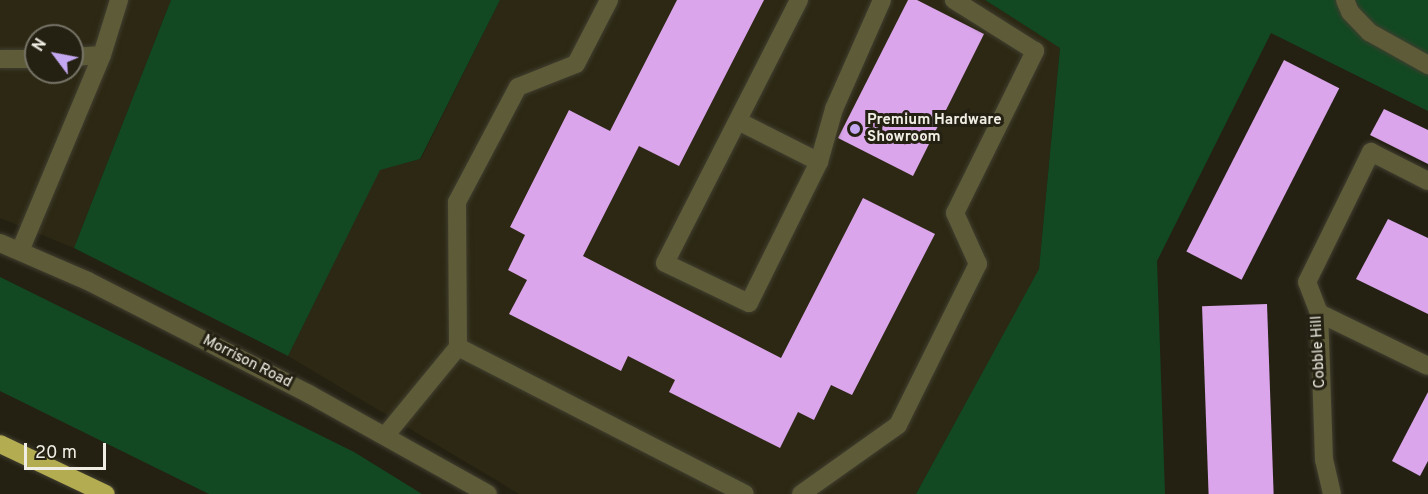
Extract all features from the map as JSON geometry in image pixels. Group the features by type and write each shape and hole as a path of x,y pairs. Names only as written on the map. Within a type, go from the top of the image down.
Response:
{"highway":[{"path":"0,444 106,494"}],"street":[{"path":"20,251 102,55 119,0"},
{"path":"385,436 459,347 457,202 518,87 576,63 609,0"},
{"path":"799,0 665,263 749,303 819,162 834,109 882,0"},
{"path":"801,494 898,425 978,264 955,213 1035,51 954,0"},
{"path":"1345,0 1350,12 1369,32 1428,65"},
{"path":"84,56 102,55"},
{"path":"0,59 24,59"},
{"path":"738,121 819,162"},
{"name":"Cobble Hill","path":"1332,494 1324,460 1318,313 1307,282 1371,152 1428,181"},
{"name":"Morrison Road","path":"0,243 88,281 309,393 488,494"},
{"path":"1318,313 1428,366"},
{"path":"459,347 745,494"}],"shaded area":[{"path":"0,0 171,0 74,248 0,218"},
{"path":"500,0 985,0 1060,47 1039,270 916,494 519,494 288,356 380,169 421,159"}],"green space":[{"path":"171,0 500,0 420,159 380,170 288,356 74,248"},
{"path":"985,0 1428,0 1428,111 1271,33 1157,261 1165,494 916,494 1039,269 1060,48"},
{"path":"0,277 354,452 422,494 209,494 0,391"}],"building":[{"path":"677,0 764,0 679,166 639,146 583,256 781,358 863,198 935,234 852,395 831,385 814,420 798,412 780,448 669,392 675,380 628,356 621,371 509,314 527,280 508,270 525,235 510,227 569,110 610,131"},
{"path":"908,0 917,0 984,34 913,176 838,138"},
{"path":"1284,60 1339,88 1242,280 1186,252"},
{"path":"1384,109 1428,130 1428,164 1370,135"},
{"path":"1388,219 1428,238 1428,314 1356,279"},
{"path":"1267,304 1274,494 1209,494 1202,306"},
{"path":"1428,392 1428,461 1420,476 1392,461"}],"place":[{"name":"Premium Hardware Showroom","path":"855,129"}]}
